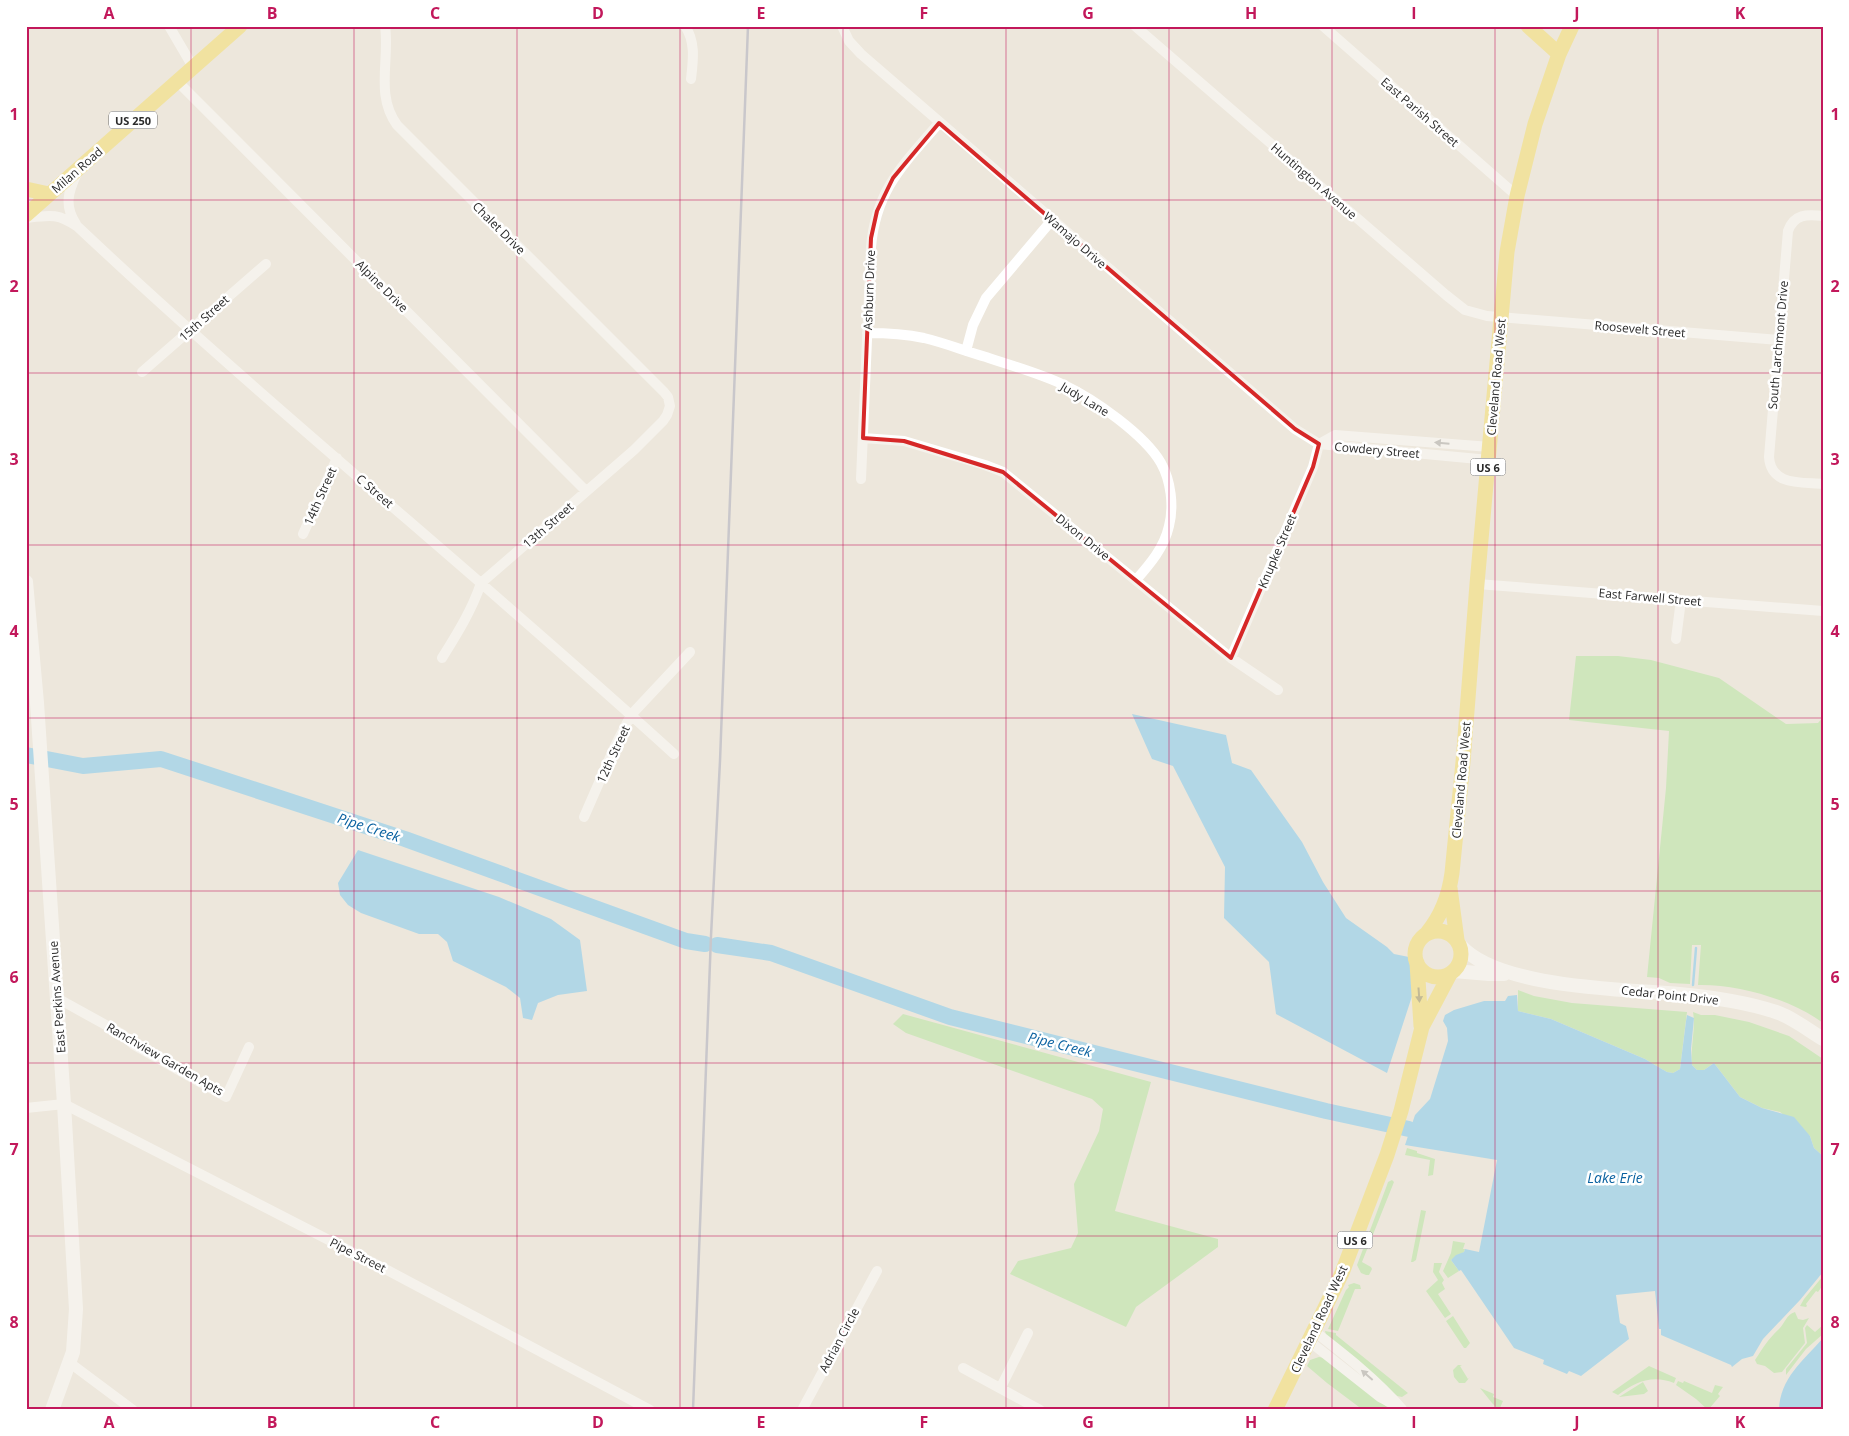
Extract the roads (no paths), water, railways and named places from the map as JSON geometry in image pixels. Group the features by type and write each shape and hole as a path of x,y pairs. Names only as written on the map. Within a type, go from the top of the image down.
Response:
{"main road":[{"name":"Milan Road","path":"26,217 49,194 240,26"},
{"path":"1528,26 1559,54"},
{"name":"Cleveland Road West","path":"1427,933 1439,917 1450,886 1463,762 1507,252 1517,196 1536,124 1559,54 1572,26"},
{"path":"26,189 49,194"},
{"name":"East Perkins Avenue","path":"26,582 43,786 76,1309 75,1332 70,1363 52,1410"},
{"name":"Cleveland Road West","path":"1450,886 1458,942"},
{"path":"1438,930 1443,931 1453,936 1458,942 1462,956 1458,966 1452,972 1444,976 1433,976 1423,972 1415,957 1416,946 1427,933 1438,930"},
{"name":"Cedar Point Drive","path":"1458,942 1477,960 1510,974"},
{"name":"Cleveland Road West","path":"1417,962 1422,1027"},
{"name":"Cleveland Road West","path":"1275,1410 1342,1273 1387,1155 1401,1110 1422,1027 1452,972"},
{"name":"Cedar Point Drive","path":"1452,972 1510,974 1617,990 1681,994 1737,1002 1778,1012 1823,1039"}],"street":[{"path":"169,26 193,67"},
{"name":"Chalet Drive","path":"385,26 384,94 388,110 397,125 664,392 669,404"},
{"path":"685,26 691,36 693,46 691,79"},
{"name":"Wamajo Drive","path":"842,26 850,42 861,54 939,123 1295,429 1319,444"},
{"name":"Huntington Avenue","path":"1135,26 1456,303 1476,314 1501,317"},
{"name":"East Parish Street","path":"1323,26 1517,196"},
{"name":"Alpine Drive","path":"177,81 586,491"},
{"name":"Ashburn Drive","path":"861,479 871,247 877,211 893,178 939,123"},
{"name":"C Street","path":"78,227 70,215 68,202 69,191 79,168"},
{"name":"C Street","path":"26,217 57,215 78,227 190,329 674,754"},
{"name":"South Larchmont Drive","path":"1823,216 1807,215 1796,219 1788,233 1769,457 1773,472 1780,478 1786,481 1823,484"},
{"path":"966,351 973,325 986,298 1052,220"},
{"name":"15th Street","path":"142,372 266,264"},
{"name":"Roosevelt Street","path":"1501,317 1779,340"},
{"name":"Judy Lane","path":"867,333 918,337 1039,375 1075,391 1124,425 1151,449 1157,456 1168,480 1170,521 1167,534 1159,551 1136,580"},
{"name":"13th Street","path":"442,658 458,632 481,583 634,450 663,421 668,413 669,404"},
{"name":"Dixon Drive","path":"863,438 904,441 998,470 1018,483 1231,658 1278,690"},
{"name":"Cowdery Street","path":"1319,444 1490,454"},
{"name":"Knupke Street","path":"1231,658 1313,467 1319,444"},
{"name":"14th Street","path":"303,534 337,458"},
{"name":"East Farwell Street","path":"1477,584 1823,612"},
{"path":"1676,639 1680,600"},
{"name":"12th Street","path":"584,817 615,746 631,715 690,652"},
{"name":"Ranchview Garden Apts","path":"57,998 122,1034 134,1045 226,1097 249,1047"},
{"path":"26,1108 64,1104"},
{"name":"Pipe Street","path":"64,1104 389,1272 650,1410"},
{"name":"Adrian Circle","path":"802,1410 877,1271"},
{"path":"1001,1388 1028,1333"},
{"path":"1312,1336 1380,1397 1402,1409"},
{"path":"70,1363 133,1410"},
{"path":"963,1368 1040,1410"}],"water":[{"path":"1132,714 1226,735 1232,763 1251,770 1302,842 1323,882 1346,918 1394,954 1409,957 1415,987 1387,1073 1276,1014 1269,962 1224,918 1225,867 1173,766 1152,759"},
{"path":"358,850 499,897 551,919 580,940 587,991 558,995 538,1003 532,1020 523,1018 520,998 506,987 453,961 447,942 438,934 419,934 361,913 348,905 340,895 338,883"},
{"name":"Lake Erie","path":"1517,995 1518,1011 1551,1019 1645,1059 1667,1072 1673,1073 1680,1069 1687,1015 1694,1018 1691,1049 1692,1065 1697,1070 1704,1070 1714,1063 1740,1097 1762,1108 1794,1117 1810,1136 1814,1148 1823,1156 1823,1272 1800,1300 1763,1339 1753,1356 1742,1359 1732,1367 1661,1335 1655,1291 1616,1295 1620,1323 1626,1326 1629,1339 1581,1376 1569,1371 1567,1374 1543,1364 1544,1360 1514,1348 1461,1270 1459,1271 1451,1260 1456,1255 1464,1252 1465,1249 1479,1252 1497,1160 1405,1145 1415,1115 1430,1099 1448,1041 1447,1028 1443,1021 1445,1015 1454,1010 1484,1001 1505,1001 1508,996"},
{"path":"1823,1338 1823,1410 1779,1410 1783,1388 1788,1379"}],"waterway":[{"name":"Pipe Creek","path":"26,755 83,766 161,759 405,839 686,941 705,944"},
{"name":"Pipe Creek","path":"717,945 771,953 950,1017 1326,1111 1409,1129"},
{"path":"1693,985 1696,948"}],"railway":[{"path":"693,1410 748,26"}]}
